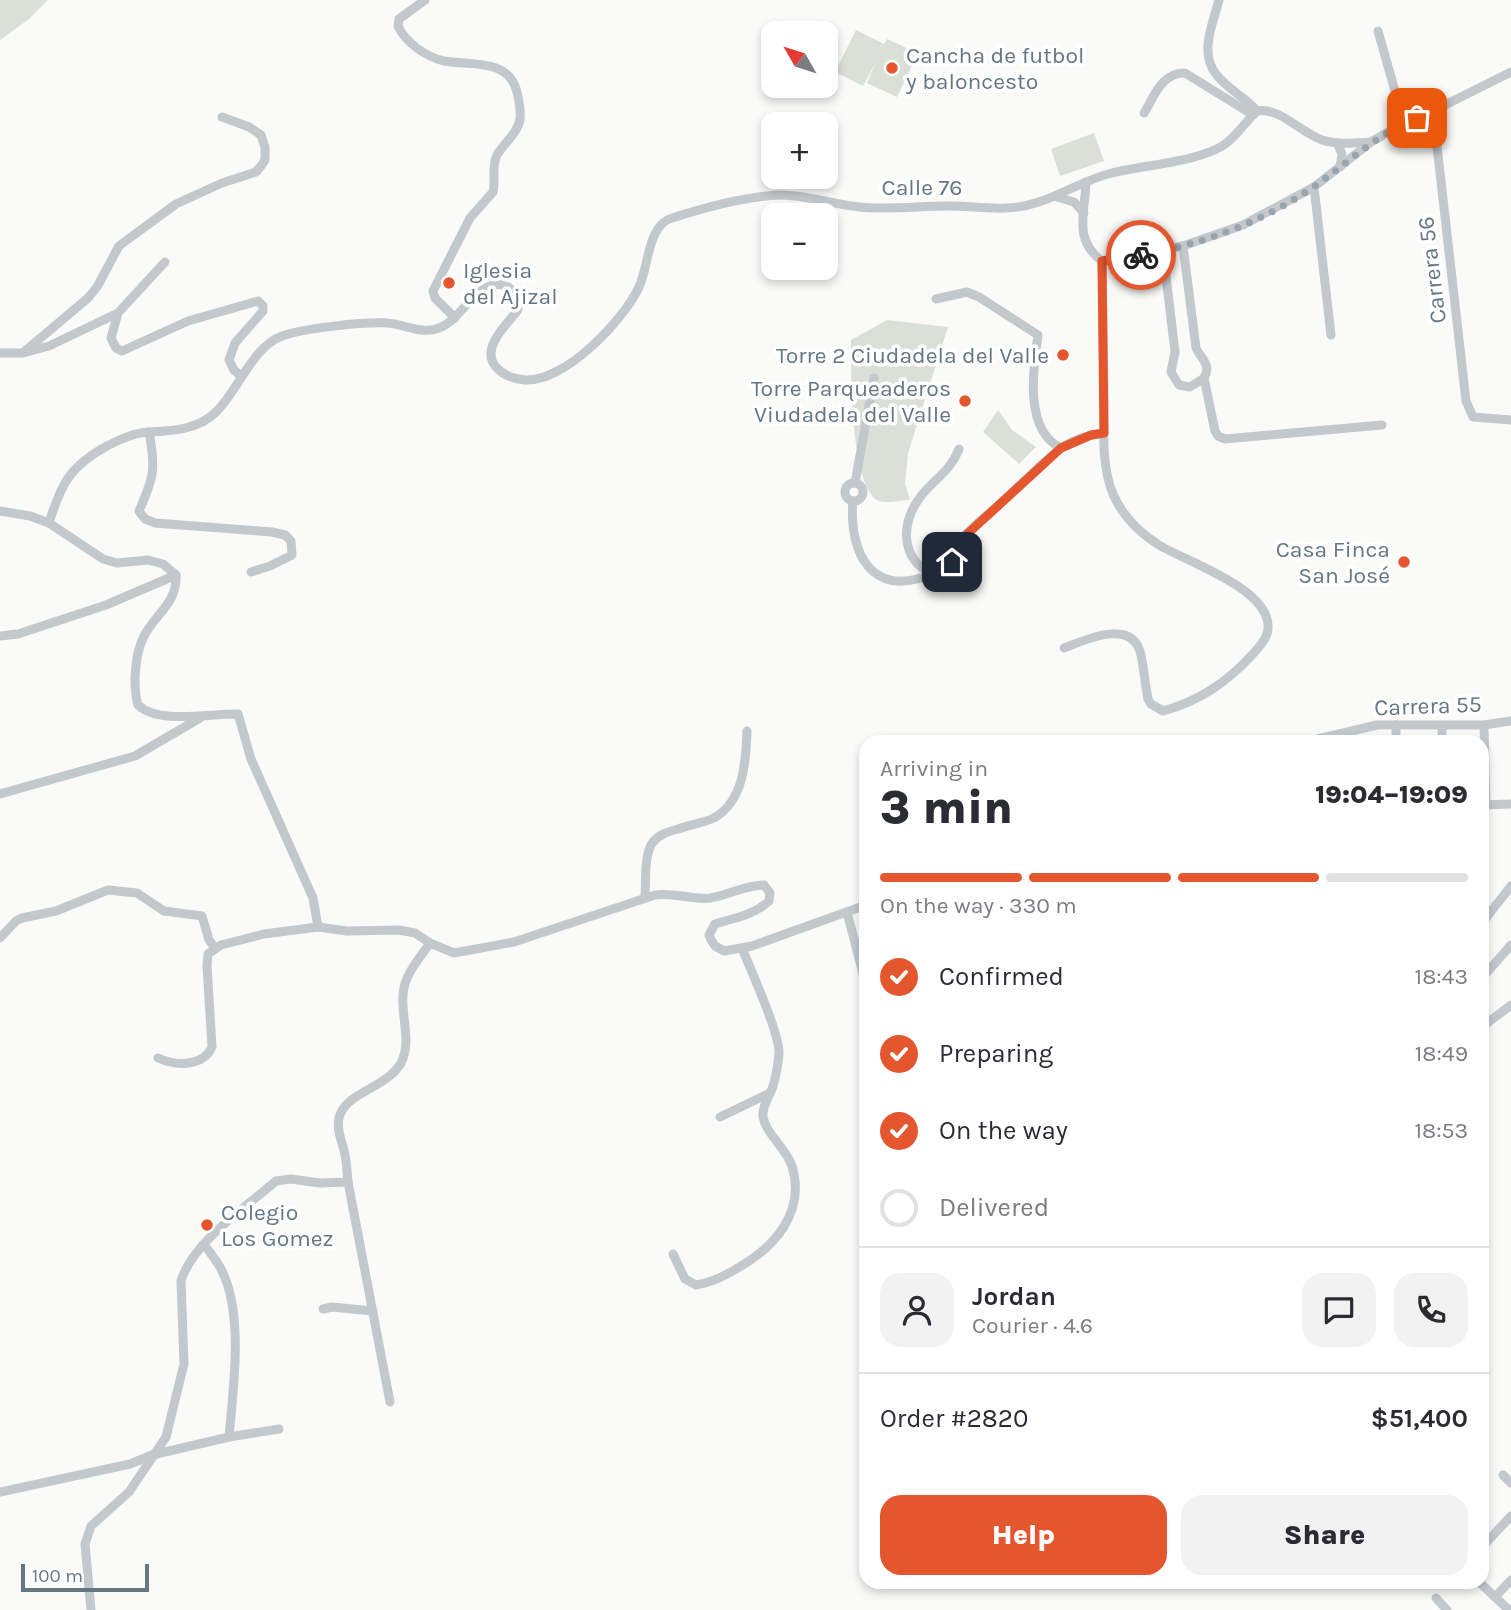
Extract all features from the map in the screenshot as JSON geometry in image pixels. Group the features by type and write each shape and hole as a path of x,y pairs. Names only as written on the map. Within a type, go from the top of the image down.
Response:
{"street":[{"path":"49,523 62,486 74,467 88,456 128,435 172,430 204,421 216,412 241,376 272,342 289,334 378,323 402,325 415,330 435,329 455,318 435,298 433,291 470,218 493,192 494,164 520,123 520,105 515,84 503,70 433,58 405,38 399,30 398,22 425,0"},
{"path":"1219,0 1207,51 1210,64 1216,75 1248,100 1255,113"},
{"path":"1378,31 1404,123"},
{"path":"1086,182 1083,235 1086,246 1102,261 1184,246 1243,225 1314,187 1371,142 1404,123 1511,72"},
{"path":"1144,113 1167,77 1185,73 1255,113"},
{"path":"1255,113 1263,110 1279,115 1307,134 1336,144 1371,142"},
{"name":"Carrera 56","path":"1433,111 1466,401 1473,417 1511,420"},
{"name":"Calle 76","path":"455,318 485,289 500,284 511,288 518,310 493,343 489,351 491,361 504,374 543,379 576,360 632,301 642,283 657,229 667,219 716,206 778,195 809,197 862,207 1007,208 1033,205 1108,174 1208,153 1225,144 1255,113"},
{"path":"23,353 88,298 119,246 176,204 222,183 256,172 265,160 261,135 249,127 222,117"},
{"path":"1336,144 1342,154 1340,167"},
{"path":"1314,187 1331,335"},
{"path":"1057,197 1074,202 1084,218"},
{"path":"1184,246 1196,348 1205,359 1207,367 1204,378 1218,436 1225,439 1382,425"},
{"path":"1163,251 1175,352 1172,376 1184,387 1195,385 1204,378"},
{"path":"1064,648 1104,634 1127,638 1141,653 1148,699 1151,704 1163,710 1198,698 1219,687 1239,670 1267,633 1268,622 1264,614 1241,587 1159,545 1131,521 1110,486 1104,433 1102,261"},
{"path":"0,353 23,353 49,346 118,313 165,262"},
{"path":"936,299 967,292 1038,335 1034,369 1037,420 1042,432 1052,444 1061,448"},
{"path":"118,313 111,338 112,343 122,351 188,321 258,301 263,306 263,311 235,343 229,360 241,376"},
{"path":"874,378 855,483 859,484 863,493 861,498 853,501 852,516 855,543 860,555 873,571 892,581 915,580 946,568 952,562 964,537 1061,448 1091,435 1104,433"},
{"path":"149,432 154,476 139,511 141,516 155,523 272,532 285,535 291,541 292,555 251,572"},
{"path":"933,574 916,564 908,551 906,541 909,518 923,494 951,468 959,449"},
{"path":"0,511 30,516 49,523 103,559 117,563 148,560 163,564 176,575 177,588 170,603 145,633 139,648 136,659 136,701 142,709 174,717 202,718 238,714 250,759 313,898 318,928"},
{"path":"0,636 18,634 106,605 176,575"},
{"path":"0,794 135,756 202,718"},
{"name":"Carrera 55","path":"1333,735 1377,724 1442,726 1511,721"},
{"path":"1396,725 1396,735"},
{"path":"1484,725 1484,735"},
{"path":"1442,726 1442,735"},
{"path":"645,898 648,852 652,842 671,831 712,819 729,805 739,787 746,763 747,731"},
{"path":"1489,805 1511,804"},
{"path":"158,1058 183,1064 202,1060 208,1055 212,1047 208,954 215,948 264,934 318,928 347,931 399,930 415,933 454,953 514,942 667,893 707,898 730,894 753,885 764,885 770,893 769,901 754,912 715,925 709,935 715,946 724,951 742,948 859,908"},
{"path":"0,938 22,918 56,911 108,890 137,893 164,911 202,916 209,940 215,948"},
{"path":"1489,915 1509,893"},
{"path":"847,912 859,945"},
{"path":"390,1402 348,1182 339,1120 348,1102 389,1078 403,1060 407,1046 402,1015 403,992 407,978 430,943"},
{"path":"1489,970 1511,945"},
{"path":"673,1254 685,1279 696,1285 705,1284 736,1269 767,1248 791,1217 796,1198 793,1172 785,1149 763,1120 762,1110 777,1066 778,1042 742,948"},
{"path":"1489,1022 1511,1006"},
{"path":"720,1117 770,1093"},
{"path":"91,1610 85,1544 91,1526 123,1499 166,1437 184,1364 181,1281 184,1269 204,1244 276,1181 320,1184 348,1182"},
{"path":"204,1244 223,1272 231,1305 236,1351 229,1437"},
{"path":"323,1309 332,1307 373,1311"},
{"path":"0,1492 130,1464 152,1455 229,1437 279,1429"},
{"path":"1503,1475 1511,1483"},
{"path":"1489,1540 1511,1516"},
{"path":"1495,1597 1511,1580"},
{"path":"1486,1589 1509,1610"},
{"path":"1436,1598 1447,1610"}],"shaded area":[{"path":"0,0 48,0 29,19 0,40"},
{"path":"856,30 884,44 887,39 918,53 897,97 867,83 876,62 863,86 838,74 838,66"},
{"path":"1094,133 1104,161 1060,176 1051,149"},
{"path":"887,320 948,327 908,453 905,483 910,500 886,502 879,501 869,492 857,452 852,401 851,340"},
{"path":"998,410 1012,430 1036,447 1019,464 983,432"}],"way so far":[{"path":"1141,255 1184,246 1243,225 1314,187 1371,142 1417,118"}],"place":[{"name":"Cancha de futbol y baloncesto","path":"892,68"},
{"name":"Iglesia del Ajizal","path":"449,283"},
{"name":"Torre 2 Ciudadela del Valle","path":"1063,355"},
{"name":"Torre Parqueaderos Viudadela del Valle","path":"965,401"},
{"name":"Casa Finca San José","path":"1404,562"},
{"name":"Colegio Los Gomez","path":"207,1225"}],"route":[{"path":"952,562 959,542 1061,448 1091,435 1104,433 1102,261 1141,255"}]}
